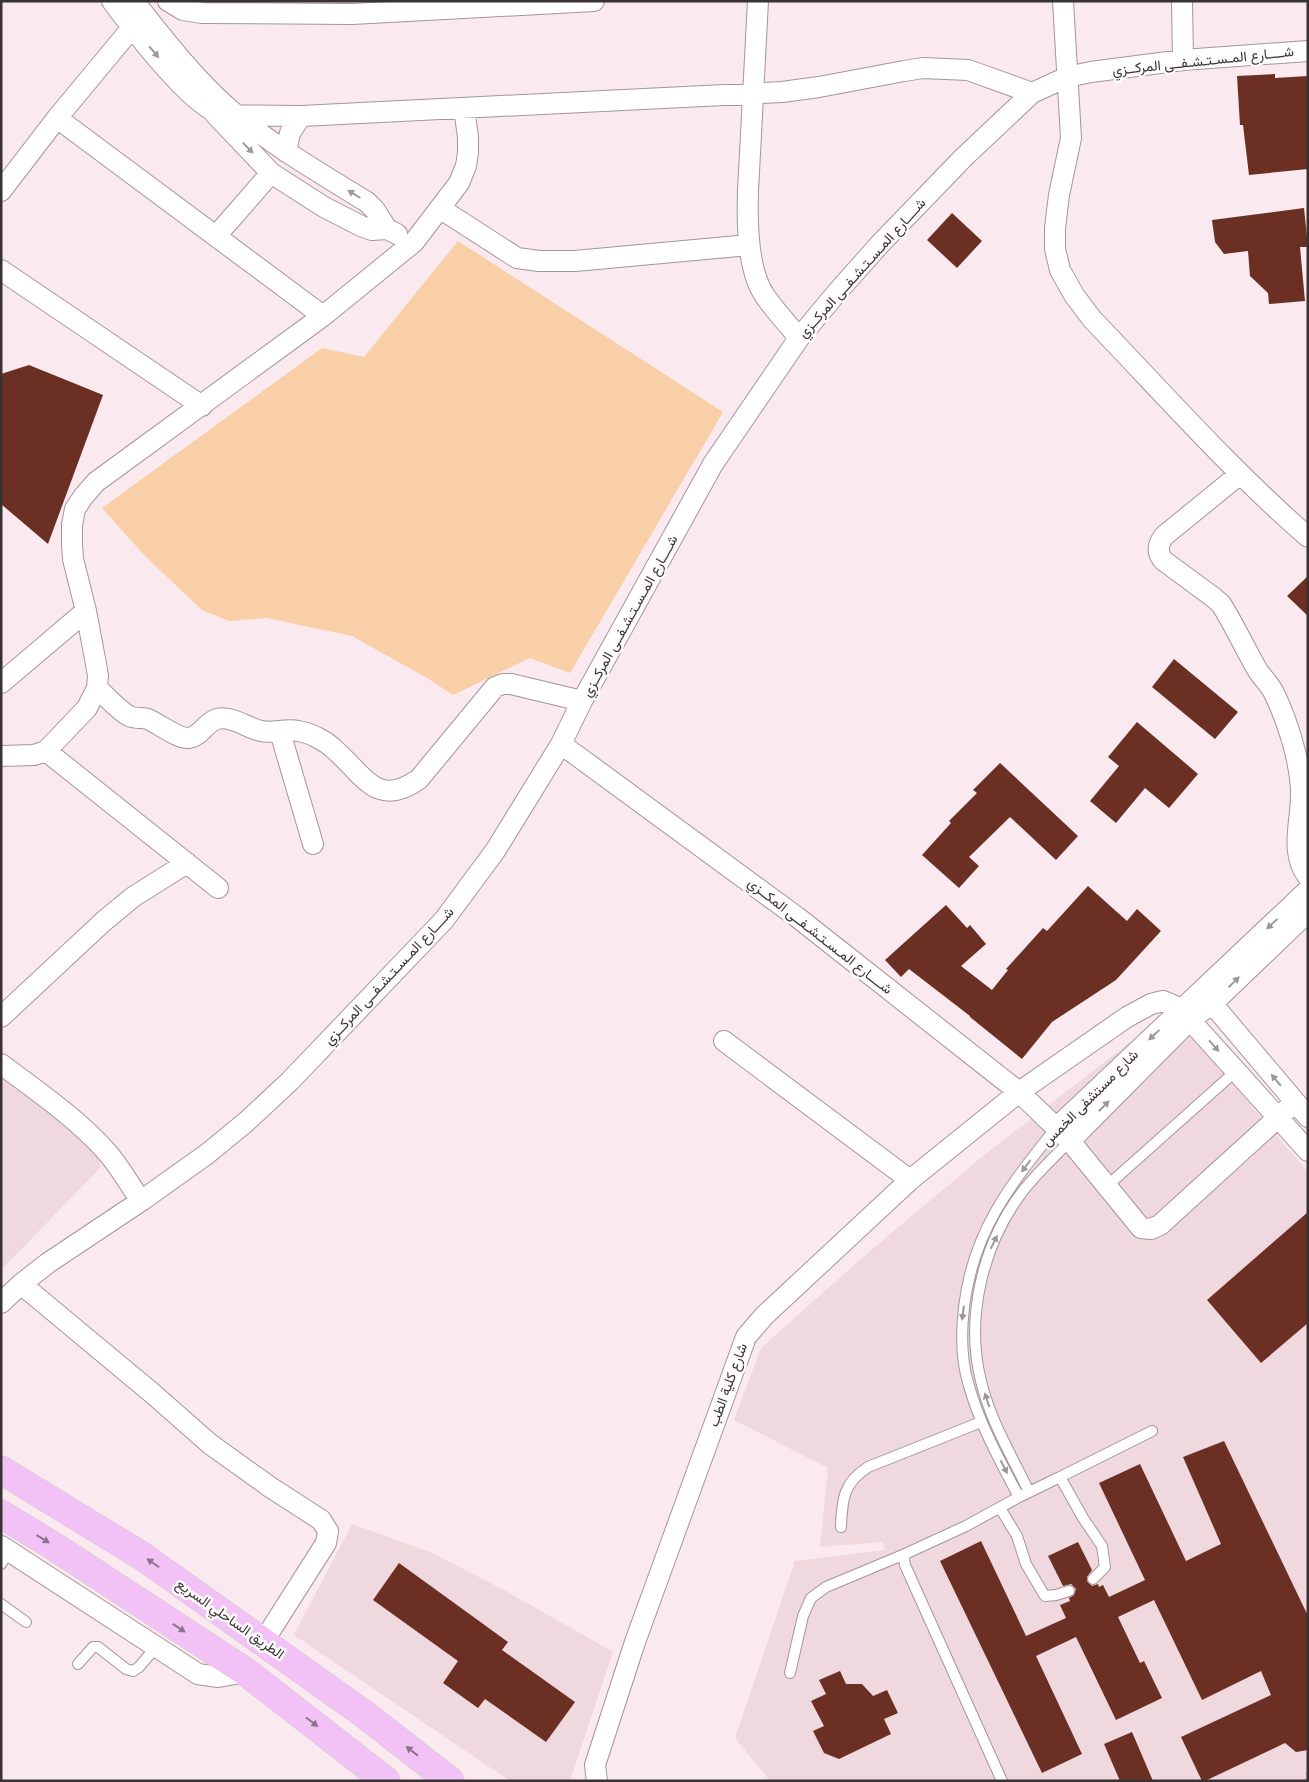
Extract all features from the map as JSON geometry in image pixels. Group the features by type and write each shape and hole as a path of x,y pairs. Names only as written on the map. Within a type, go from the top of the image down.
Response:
{"highway":[{"name":"الطريق الساحلي السريع","path":"1,1470 134,1551 364,1714 450,1781"},
{"path":"1,1514 69,1556 246,1672 386,1781"}],"street":[{"path":"112,1 142,11 188,67 236,115 286,152 367,202 375,210 387,229"},
{"path":"168,1 183,10 202,12 352,14 594,1"},
{"path":"758,1 747,218 749,245 758,282 764,295 799,338"},
{"path":"1063,1 1071,138 1058,195 1055,228 1060,270 1074,295 1092,319 1240,474 1308,537"},
{"path":"1182,1 1183,60"},
{"path":"142,11 187,91 214,113 271,173 324,207 361,226 372,230 387,229 414,242"},
{"path":"1,190 142,11"},
{"name":"شــــارع المـسـتـشـفــى المركــزي","path":"1,1303 21,1284 73,1245 141,1201 207,1154 246,1122 296,1074 444,920 495,851 561,744 582,701 713,464 799,338 880,244 964,157 1032,93 1067,77 1183,60 1308,50"},
{"path":"214,113 230,116 301,116 752,94 819,87 923,68 968,70 1032,93"},
{"path":"1,756 34,755 46,751 88,708 97,688 98,676 86,611 73,559 72,526 75,509 83,497 96,482 323,316 414,242 459,183 466,166 468,138 464,108"},
{"path":"286,152 290,133 301,116"},
{"path":"57,118 323,316"},
{"path":"216,236 271,173"},
{"path":"441,209 517,258 539,262 575,261 749,245"},
{"path":"1,270 202,406"},
{"path":"1240,474 1164,536 1158,549 1164,561 1213,596 1227,613 1259,672 1273,692 1297,756 1305,787 1298,834 1298,855 1303,871 1308,877"},
{"path":"1,684 86,611"},
{"path":"97,688 128,715 147,719 183,737 195,736 218,718 230,720 260,731 280,732 296,730 307,733 335,749 366,781 380,790 393,792 407,788 419,779 495,687 511,684 582,701"},
{"path":"280,732 313,844"},
{"name":"شــــارع المـسـتـشـفــى المكــزي","path":"561,744 797,917 1018,1092 1063,1134 1137,1224 1146,1229 1156,1228 1278,1118"},
{"path":"46,751 218,888"},
{"path":"1,1017 104,921 134,897 187,863"},
{"name":"شارع مستشفى الخمس","path":"1207,997 1308,890"},
{"name":"شارع مستشفى الخمس","path":"1063,1134 1186,1015 1308,912"},
{"path":"1207,997 1301,1110 1278,1118"},
{"name":"شارع كلية الطب","path":"597,1781 595,1765 635,1642 746,1337 764,1316 910,1180 1018,1092 1127,1017 1152,1004 1163,1000 1186,1015"},
{"path":"1186,1015 1308,1151"},
{"path":"724,1041 910,1180"},
{"path":"1,1064 94,1138 107,1152 141,1201"},
{"path":"21,1284 145,1387 210,1444 270,1487 321,1520 328,1531 326,1543 263,1642"},
{"path":"4,1554 198,1674 225,1677 246,1672"}],"lane":[{"path":"1107,1186 1236,1071"},
{"name":"شارع مستشفى الخمس","path":"1019,1497 981,1422 968,1385 963,1355 962,1321 967,1286 978,1247 994,1212 1013,1183 1063,1134"},
{"name":"شارع مستشفى الخمس","path":"1029,1492 991,1414 975,1354 975,1322 979,1288 989,1252 1005,1218 1063,1134"},
{"path":"841,1527 844,1495 852,1480 859,1473 981,1422"},
{"path":"790,1673 803,1616 811,1598 826,1587 966,1526 1019,1497 1152,1431"},
{"path":"1060,1477 1083,1518 1102,1546 1105,1567 1093,1578"},
{"path":"1000,1508 1017,1536 1026,1564 1042,1594 1051,1596 1069,1590"},
{"path":"905,1554 905,1565 1002,1781"},
{"path":"1,1604 26,1622"},
{"path":"78,1664 93,1648 98,1647 126,1669 133,1671 139,1667 156,1647"}],"path":[{"path":"1308,1773 1305,1774 1308,1780"}],"shaded area":[{"path":"458,241 723,412 570,673 530,658 453,695 427,678 352,636 267,618 229,621 202,610 146,557 102,508 322,348 364,357"},
{"path":"1170,1011 1308,1172 1308,1781 770,1781 735,1738 795,1561 885,1550 882,1542 820,1547 828,1468 734,1420 761,1348 863,1257 983,1156"},
{"path":"1,1075 90,1134 101,1167 1,1270"},
{"path":"352,1524 432,1553 506,1591 613,1652 570,1781 510,1781 294,1635"}],"building":[{"path":"1275,74 1275,78 1308,76 1308,169 1249,175 1243,125 1240,125 1237,76"},
{"path":"1304,208 1308,247 1300,247 1305,301 1269,304 1268,293 1250,276 1248,251 1224,254 1215,242 1212,220"},
{"path":"952,213 982,241 957,268 927,240"},
{"path":"29,365 103,395 48,544 1,504 1,374"},
{"path":"1308,576 1308,616 1287,596"},
{"path":"1174,659 1238,712 1215,739 1152,687"},
{"path":"1137,722 1198,774 1169,808 1145,788 1116,823 1090,801 1119,766 1108,757"},
{"path":"1000,763 1078,836 1056,860 1010,817 969,857 979,866 959,888 922,855 951,823 949,821 977,793 973,790"},
{"path":"1088,886 1127,921 1137,909 1161,931 1116,980 1052,1022 1022,1059 909,969 901,977 885,960 946,905 967,928 970,925 986,944 961,966 992,990 1008,970 1006,969 1043,928 1047,931"},
{"path":"1308,1212 1308,1323 1261,1363 1207,1300"},
{"path":"1224,1441 1308,1616 1308,1750 1296,1752 1285,1743 1202,1781 1181,1737 1271,1695 1261,1671 1202,1700 1154,1600 1118,1617 1140,1663 1144,1661 1162,1698 1116,1720 1076,1637 1036,1656 1082,1754 1042,1773 940,1561 981,1541 1026,1636 1066,1618 1060,1605 1070,1601 1069,1598 1074,1595 1076,1589 1071,1584 1063,1586 1048,1556 1078,1542 1092,1570 1087,1577 1087,1581 1092,1586 1098,1584 1099,1587 1103,1585 1109,1597 1145,1580 1099,1483 1140,1464 1186,1561 1221,1544 1183,1457"},
{"path":"399,1563 508,1642 502,1650 575,1702 546,1742 485,1699 478,1708 443,1683 458,1661 373,1600"},
{"path":"840,1671 846,1684 862,1684 873,1696 887,1690 898,1713 884,1719 891,1734 839,1759 824,1753 813,1731 824,1726 811,1701 826,1694 819,1680"},
{"path":"1132,1732 1153,1781 1120,1781 1104,1744"}]}
